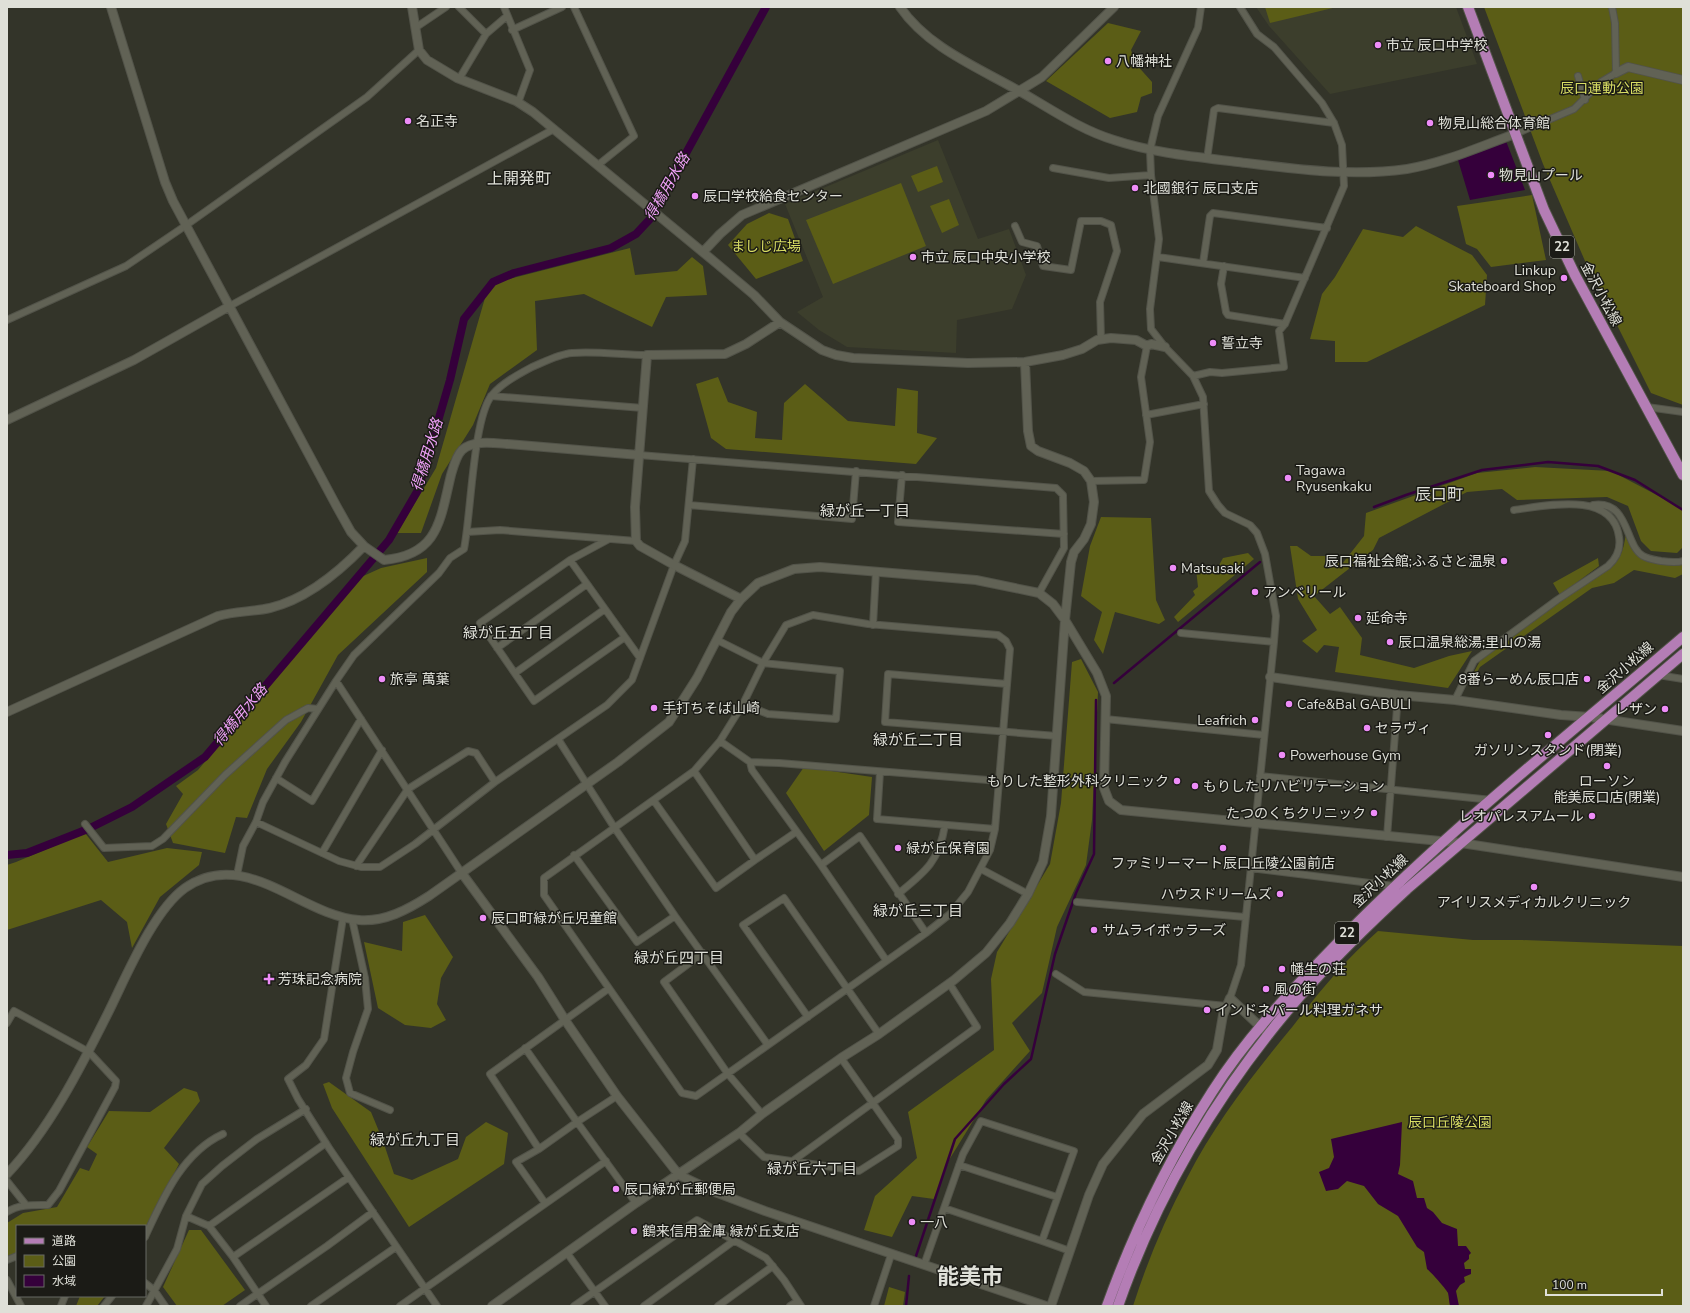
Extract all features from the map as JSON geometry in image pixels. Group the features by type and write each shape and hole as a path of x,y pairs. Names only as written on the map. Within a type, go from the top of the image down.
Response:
{"main road":[{"name":"金沢小松線","path":"1468,7 1544,210 1575,275 1683,475"},
{"name":"金沢小松線","path":"1107,1306 1134,1238 1176,1152 1212,1091 1281,1001 1394,886 1443,842 1683,637"},
{"name":"金沢小松線","path":"1118,1306 1163,1198 1192,1144 1240,1073 1300,996 1374,920 1442,858 1683,654"}],"street":[{"path":"111,7 165,182 185,226 351,532 364,546 384,560 397,558 412,553 431,539 437,530 454,467 461,451 477,444 507,444 1056,488 1063,495 1064,548 1039,593"},
{"path":"412,7 419,50 427,60 438,68 459,79 518,103 554,129 703,252 754,296 780,322 822,350 836,355 853,358 954,362 1025,362 1063,355 1101,340 1124,338 1136,340 1147,346 1151,344 1165,347"},
{"path":"415,28 446,7"},
{"path":"459,7 486,34"},
{"path":"504,7 512,30 530,70 518,103"},
{"path":"512,30 562,7"},
{"path":"574,7 634,136 598,165"},
{"path":"900,7 931,39 958,58 1088,129 1113,140 1150,150 1207,159 1322,173 1344,173 1409,168 1446,158 1515,134 1574,109 1585,100 1601,82 1628,67 1683,80"},
{"path":"703,252 742,215 940,132 986,111 1020,92 1042,77 1114,7"},
{"path":"1051,1306 1089,1195 1103,1164 1143,1114 1208,1065 1217,1050 1226,1006 1241,965 1254,824 1274,642 1276,616 1274,596 1265,554 1257,533 1250,525 1225,513 1209,491 1203,397 1193,376 1165,347 1151,329 1150,309 1158,257 1159,239 1151,175 1150,150 1158,116 1198,28 1201,7"},
{"path":"1193,376 1210,372 1222,373 1284,367 1279,331 1285,324 1344,186 1342,145 1334,123 1322,103 1274,47 1257,34 1240,7"},
{"path":"1612,7 1615,23 1616,73"},
{"path":"459,79 486,34 507,16"},
{"path":"7,320 126,266 367,97 419,50"},
{"path":"1578,76 1585,100"},
{"path":"1207,159 1214,110 1218,108 1334,123"},
{"path":"7,420 134,360 554,129"},
{"path":"1053,168 1109,178 1151,175"},
{"path":"1204,263 1210,216 1212,213 1327,228"},
{"path":"1015,226 1022,242 1037,246 1043,266 1072,270 1081,221 1101,221 1111,225 1117,251 1100,302 1101,340"},
{"path":"1158,257 1304,278"},
{"path":"1224,266 1221,284 1226,312 1228,314 1285,324"},
{"path":"237,876 243,846 256,822 276,778 318,708 354,655 439,573 450,558 464,549 468,532 477,444 482,422 492,396 524,371 571,353 647,355 724,354 746,344 780,322"},
{"path":"1091,481 1144,480 1150,442 1141,377 1147,346"},
{"path":"647,355 635,507 636,541 640,546 674,565 741,599"},
{"path":"492,1306 636,1203 739,1133 762,1114 841,1058 880,1034 949,984 986,953 1010,923 1028,894 1043,862 1051,816 1065,620 1074,552 1084,539 1094,513 1091,481 1084,471 1070,463 1038,451 1031,446 1028,431 1025,362"},
{"path":"492,396 643,408"},
{"path":"1146,415 1204,404"},
{"path":"1647,407 1683,412"},
{"path":"256,822 339,861 356,866 380,867 415,844 495,782 607,705 623,692 632,680 674,565 685,541 693,459"},
{"path":"689,506 852,519 856,471"},
{"path":"902,475 898,522 1064,534"},
{"path":"1514,510 1544,506 1591,506 1601,504 1619,515 1625,524 1636,550 1643,556 1666,562 1683,561"},
{"path":"1455,700 1474,662 1557,600 1614,561 1620,543 1619,533 1607,513 1591,506"},
{"path":"468,532 500,530 636,541"},
{"path":"609,539 570,560 480,623 534,701 625,637"},
{"path":"7,712 218,616 232,612 269,608 297,598 342,569 364,546"},
{"path":"570,560 640,658"},
{"path":"7,1174 32,1144 63,1097 89,1052 133,962 165,907 186,888 197,882 213,877 237,876 263,882 343,918 352,919 384,918 400,913 414,906 618,762 668,722 697,678 732,612 741,599 758,583 794,569 820,567 976,580 1039,593 1053,604 1065,620 1097,673 1106,696 1104,788 1110,800 1121,810 1386,837 1461,843 1683,877"},
{"path":"873,625 876,571"},
{"path":"497,648 587,584"},
{"path":"515,673 605,609"},
{"path":"813,616 873,625 998,635 1006,641 1010,649 995,829 990,850 981,869 968,892 950,914 848,989 696,1096 682,1093 608,989 544,895 544,878 574,855 654,801 694,771 720,740 743,704 762,663 786,625 800,619 813,616"},
{"path":"1181,633 1274,642"},
{"path":"717,640 762,663 840,671 836,719 768,714 743,704"},
{"path":"1007,684 888,674 885,722 1057,736"},
{"path":"1658,675 1683,679"},
{"path":"1270,677 1398,695 1455,700 1561,715 1590,717 1683,731"},
{"path":"336,681 434,828 461,872 538,977 564,1020 617,1096 679,1175 715,1192 766,1211 891,1255 1046,1306"},
{"path":"1386,837 1398,695"},
{"path":"85,824 104,848 152,846 164,839 201,798 286,720 308,708 318,708"},
{"path":"276,778 312,801 360,718"},
{"path":"1105,719 1264,735"},
{"path":"558,739 588,783 614,827 675,916 704,953 768,1045"},
{"path":"720,740 750,762 779,763 1000,781"},
{"path":"322,852 382,750"},
{"path":"356,866 408,789 468,751 476,753 495,782"},
{"path":"750,762 752,770 821,865 886,960"},
{"path":"694,771 755,860"},
{"path":"880,772 877,819 995,829"},
{"path":"1260,776 1492,800"},
{"path":"654,801 716,888 796,832"},
{"path":"898,894 925,871 942,845 945,825"},
{"path":"821,865 860,836 898,894 926,933"},
{"path":"574,855 637,942 675,916"},
{"path":"1250,868 1394,886"},
{"path":"981,869 1028,894"},
{"path":"808,1017 743,926 784,898 880,1034"},
{"path":"1077,902 1245,917"},
{"path":"343,918 324,1039 306,1065 288,1079 326,1143 437,1306"},
{"path":"352,919 365,978 368,1009 353,1052 346,1078 350,1093 390,1110"},
{"path":"704,953 664,982 728,1074 762,1114"},
{"path":"1056,974 1084,992 1226,1006"},
{"path":"794,1160 977,1027 949,984"},
{"path":"539,1149 490,1074 608,989"},
{"path":"1230,998 1269,1035"},
{"path":"7,1023 14,1011 89,1052 116,1081 115,1087 56,1196 48,1205 26,1205 7,1212"},
{"path":"525,1048 576,1122 636,1203"},
{"path":"739,1133 764,1157 794,1160 859,1171 898,1146 898,1139 841,1058"},
{"path":"545,1203 516,1162 539,1149 576,1122 617,1096"},
{"path":"146,1306 177,1249 186,1216 202,1184 222,1166 258,1139 306,1109"},
{"path":"924,1265 959,1165 981,1121 1074,1151 1042,1241"},
{"path":"146,1235 166,1192 191,1157 208,1141 223,1134"},
{"path":"210,1226 326,1143"},
{"path":"400,1306 606,1161"},
{"path":"959,1165 1057,1197"},
{"path":"233,1257 349,1177"},
{"path":"7,1182 26,1205"},
{"path":"944,1208 1070,1250"},
{"path":"240,1306 327,1246 373,1212"},
{"path":"186,1216 210,1226 266,1306"},
{"path":"574,1306 697,1220 766,1258 800,1303 790,1306"},
{"path":"644,1306 735,1240"},
{"path":"311,1306 396,1247"},
{"path":"567,1253 605,1306"},
{"path":"874,1306 891,1255"},
{"path":"718,1306 773,1266"},
{"path":"7,1280 16,1297"},
{"path":"146,1284 154,1290 165,1306"},
{"path":"16,1297 21,1306"},
{"path":"104,1306 111,1297"}],"shaded area":[{"name":"市立 辰口中学校","path":"1256,7 1456,7 1477,64 1330,94 1269,26"},
{"name":"市立 辰口中央小学校","path":"938,140 978,239 1009,229 1026,275 1012,309 957,320 956,353 847,347 819,330 797,312 823,297 785,204"}],"green space":[{"path":"1265,7 1337,7 1270,23"},
{"name":"辰口運動公園","path":"1484,7 1683,7 1683,405 1651,393 1585,261 1543,164"},
{"path":"1108,23 1141,31 1131,50 1135,63 1152,82 1152,93 1141,97 1137,112 1110,118 1046,81"},
{"path":"937,166 943,182 918,192 911,176"},
{"path":"901,183 926,246 833,284 806,220"},
{"path":"1532,195 1546,260 1491,267 1477,249 1466,244 1457,206"},
{"path":"949,199 959,225 942,233 930,206"},
{"name":"ましじ広場","path":"769,213 788,219 803,261 756,279 728,245 747,224"},
{"path":"1416,226 1472,255 1487,275 1485,305 1367,362 1335,362 1335,341 1310,339 1322,294 1335,277 1363,229 1403,237"},
{"path":"630,248 635,275 677,271 692,257 703,266 707,295 666,297 652,327 584,294 535,301 537,350 490,384 473,425 442,474 421,533 397,533 436,468 489,284"},
{"path":"718,377 728,402 757,412 755,438 782,440 784,403 805,384 848,421 895,426 897,388 918,391 917,433 937,438 916,464 726,449 711,438 696,384"},
{"path":"1535,467 1611,471 1674,504 1683,511 1683,547 1677,553 1651,551 1641,541 1628,506 1607,497 1517,500 1502,489 1467,492 1379,538 1373,550 1314,596 1330,614 1340,607 1362,638 1360,655 1414,668 1449,656 1472,651 1448,688 1335,672 1339,647 1324,645 1317,653 1302,641 1317,630 1298,599 1290,546 1297,546 1311,556 1332,556 1342,564 1364,536 1366,513 1477,473"},
{"path":"1101,517 1151,518 1156,600 1165,620 1159,624 1115,612 1103,654 1094,640 1102,612 1081,596 1090,546"},
{"path":"1627,526 1635,553 1648,562 1683,563 1683,574 1675,578 1634,570 1614,583 1592,588 1480,667 1469,687 1469,681 1480,661 1592,578 1602,574 1615,564 1622,552"},
{"path":"1248,553 1254,559 1178,622 1174,617 1195,595 1193,591 1198,587 1196,569 1218,567 1223,558"},
{"path":"427,558 427,572 338,655 301,722 267,769 247,818 236,817 225,853 173,843 166,824 183,794 176,786 198,770 359,578 381,568"},
{"path":"1598,558 1599,566 1560,595 1553,583"},
{"path":"1081,659 1098,692 1092,820 1086,865 1057,927 1042,993 1012,1023 1030,1051 986,1100 949,1160 934,1199 912,1196 892,1237 864,1230 875,1196 917,1158 908,1112 994,1050 991,979 997,952 1050,864 1061,803 1072,662"},
{"path":"804,767 872,777 869,815 824,851 786,793"},
{"path":"85,833 108,862 167,848 202,852 199,865 160,897 132,948 127,922 101,900 7,930 7,865"},
{"path":"425,915 453,957 441,978 437,1004 446,1020 431,1028 405,1025 378,1008 364,942 402,951 403,922"},
{"name":"辰口丘陵公園","path":"1378,931 1473,940 1522,940 1683,946 1683,1306 1133,1306 1150,1257 1171,1209 1198,1158 1223,1118 1264,1062 1323,989 1354,953"},
{"path":"329,1082 371,1112 394,1174 412,1180 458,1159 466,1137 486,1122 508,1133 504,1164 409,1227 332,1108 323,1084"},
{"path":"184,1088 197,1092 200,1101 164,1148 179,1164 146,1227 146,1225 16,1225 16,1254 7,1258 7,1223 23,1213 57,1207 80,1168 89,1171 97,1154 87,1147 109,1111 150,1112"},
{"path":"189,1230 201,1230 245,1290 222,1306 177,1306 163,1287"},
{"path":"889,1287 905,1292 903,1306 884,1306"},
{"path":"80,1297 104,1297 97,1306 76,1306"}],"water":[{"name":"物見山プール","path":"1506,141 1525,190 1470,200 1458,160"},
{"path":"1402,1122 1400,1165 1398,1174 1413,1181 1417,1198 1424,1198 1427,1208 1433,1212 1442,1223 1457,1229 1458,1246 1466,1246 1471,1253 1469,1255 1469,1259 1464,1263 1465,1269 1471,1269 1471,1274 1464,1277 1465,1282 1460,1285 1456,1291 1459,1306 1450,1306 1448,1293 1427,1269 1424,1252 1417,1247 1398,1216 1378,1204 1364,1186 1347,1181 1338,1189 1326,1191 1319,1172 1329,1168 1334,1157 1331,1139"}],"waterway":[{"name":"得橋用水路","path":"7,855 27,853 88,829 132,807 205,757 389,540 418,490 450,380 464,319 493,282 514,273 611,248 636,234 650,219 766,7"},
{"path":"1374,507 1482,470 1548,462 1598,466 1635,480 1683,510"},
{"path":"1114,683 1260,562"},
{"path":"916,1256 955,1139 1004,1084 1031,1059 1055,954 1076,893 1094,854 1096,700"},
{"path":"906,1306 909,1276"}],"place":[{"name":"市立 辰口中学校","path":"1378,45"},
{"name":"八幡神社","path":"1108,61"},
{"name":"名正寺","path":"408,121"},
{"name":"物見山総合体育館","path":"1430,123"},
{"name":"物見山プール","path":"1491,175"},
{"name":"北國銀行 辰口支店","path":"1135,188"},
{"name":"辰口学校給食センター","path":"695,196"},
{"name":"市立 辰口中央小学校","path":"913,257"},
{"name":"Linkup Skateboard Shop","path":"1564,278"},
{"name":"誓立寺","path":"1213,343"},
{"name":"Tagawa Ryusenkaku","path":"1288,478"},
{"name":"辰口福祉会館;ふるさと温泉","path":"1504,561"},
{"name":"Matsusaki","path":"1173,568"},
{"name":"アンベリール","path":"1255,592"},
{"name":"延命寺","path":"1358,618"},
{"name":"辰口温泉総湯;里山の湯","path":"1390,642"},
{"name":"旅亭 萬葉","path":"382,679"},
{"name":"8番らーめん辰口店","path":"1587,679"},
{"name":"Cafe&Bal GABULI","path":"1289,704"},
{"name":"手打ちそば山崎","path":"654,708"},
{"name":"レザン","path":"1665,709"},
{"name":"Leafrich","path":"1255,720"},
{"name":"セラヴィ","path":"1367,728"},
{"name":"ガソリンスタンド(閉業)","path":"1548,735"},
{"name":"Powerhouse Gym","path":"1282,755"},
{"name":"ローソン 能美辰口店(閉業)","path":"1607,766"},
{"name":"もりした整形外科クリニック","path":"1177,781"},
{"name":"もりしたリハビリテーション","path":"1195,786"},
{"name":"たつのくちクリニック","path":"1374,813"},
{"name":"レオパレスアムール","path":"1592,816"},
{"name":"緑が丘保育園","path":"898,848"},
{"name":"ファミリーマート辰口丘陵公園前店","path":"1223,848"},
{"name":"アイリスメディカルクリニック","path":"1534,887"},
{"name":"ハウスドリームズ","path":"1280,894"},
{"name":"辰口町緑が丘児童館","path":"483,918"},
{"name":"サムライボゥラーズ","path":"1094,930"},
{"name":"幡生の荘","path":"1282,969"},
{"name":"芳珠記念病院","path":"269,979"},
{"name":"風の街","path":"1266,989"},
{"name":"インドネパール料理ガネサ","path":"1207,1010"},
{"name":"辰口緑が丘郵便局","path":"616,1189"},
{"name":"一八","path":"912,1222"},
{"name":"鶴来信用金庫 緑が丘支店","path":"634,1231"}],"district":[{"name":"上開発町","path":"519,179"},
{"name":"辰口町","path":"1439,495"},
{"name":"緑が丘一丁目","path":"865,511"},
{"name":"緑が丘五丁目","path":"508,633"},
{"name":"緑が丘二丁目","path":"918,740"},
{"name":"緑が丘三丁目","path":"918,911"},
{"name":"緑が丘四丁目","path":"679,958"},
{"name":"緑が丘九丁目","path":"415,1140"},
{"name":"緑が丘六丁目","path":"812,1169"},
{"name":"能美市","path":"970,1277"}]}
